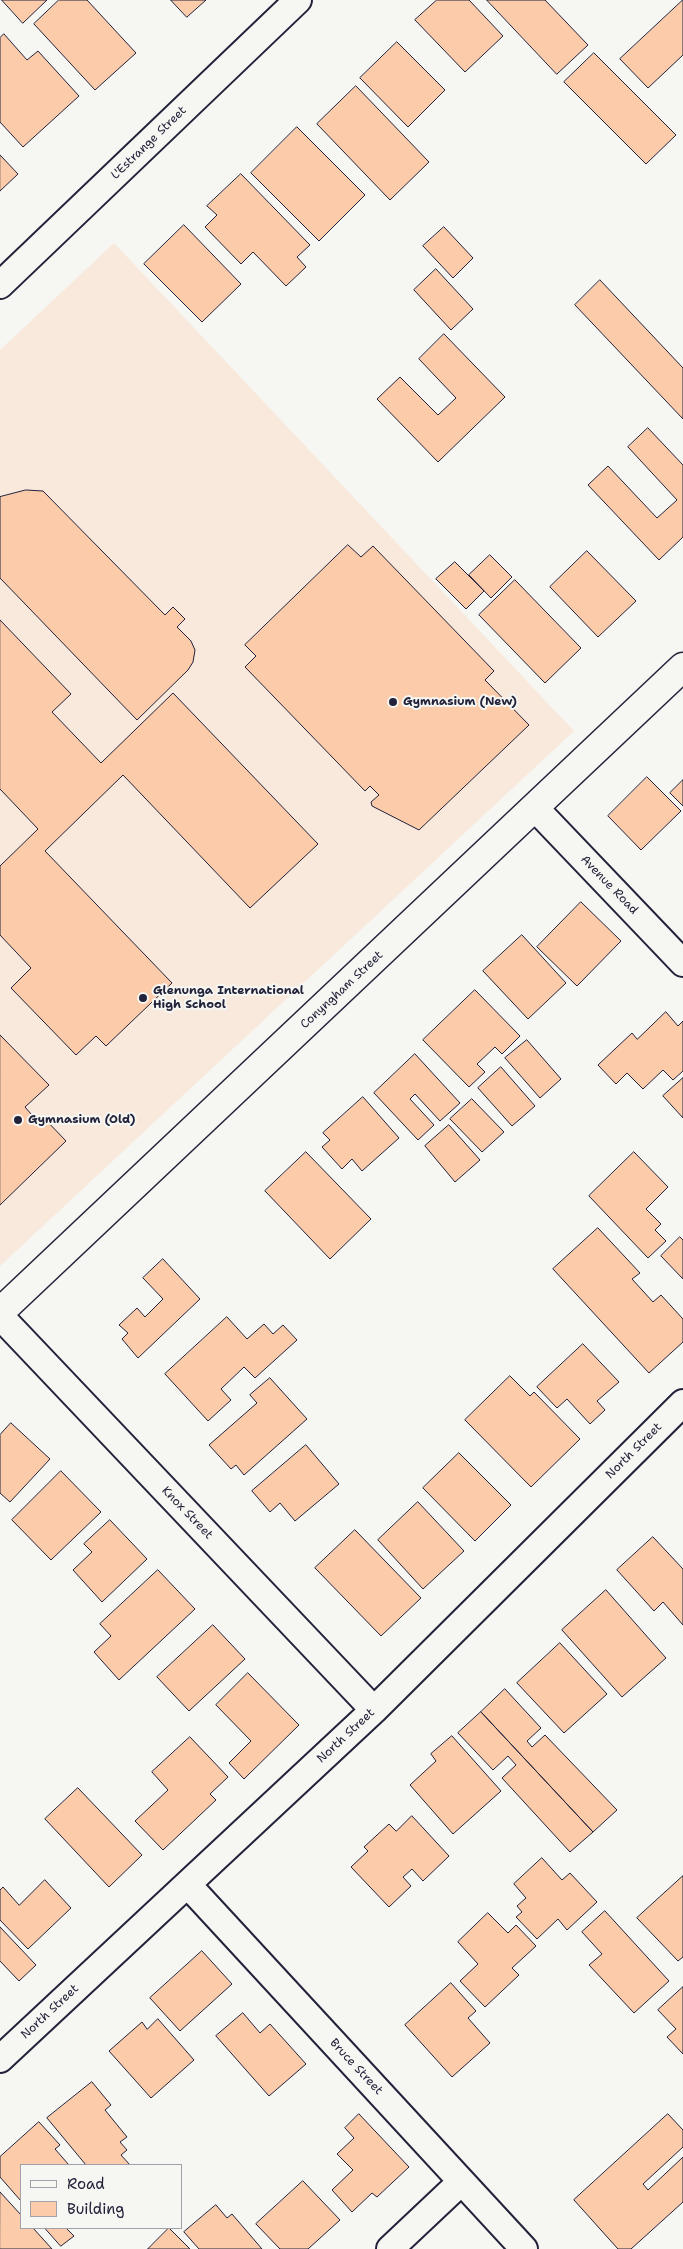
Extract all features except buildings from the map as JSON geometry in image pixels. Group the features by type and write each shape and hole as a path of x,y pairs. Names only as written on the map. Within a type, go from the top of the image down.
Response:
{"street":[{"name":"L'Estrange Street","path":"0,286 298,0"},
{"name":"Conyngham Street","path":"0,1314 683,667"},
{"name":"Avenue Road","path":"535,808 683,963"},
{"name":"Knox Street","path":"0,1314 374,1710"},
{"name":"North Street","path":"0,2059 374,1710 683,1403"},
{"name":"Bruce Street","path":"188,1885 524,2249"},
{"path":"390,2249 462,2182"}],"shaded area":[{"name":"Glenunga International High School","path":"114,243 574,731 0,1266 0,350"}],"place":[{"name":"Gymnasium (New)","path":"393,702"},
{"name":"Glenunga International High School","path":"143,998"},
{"name":"Gymnasium (Old)","path":"18,1120"}]}
